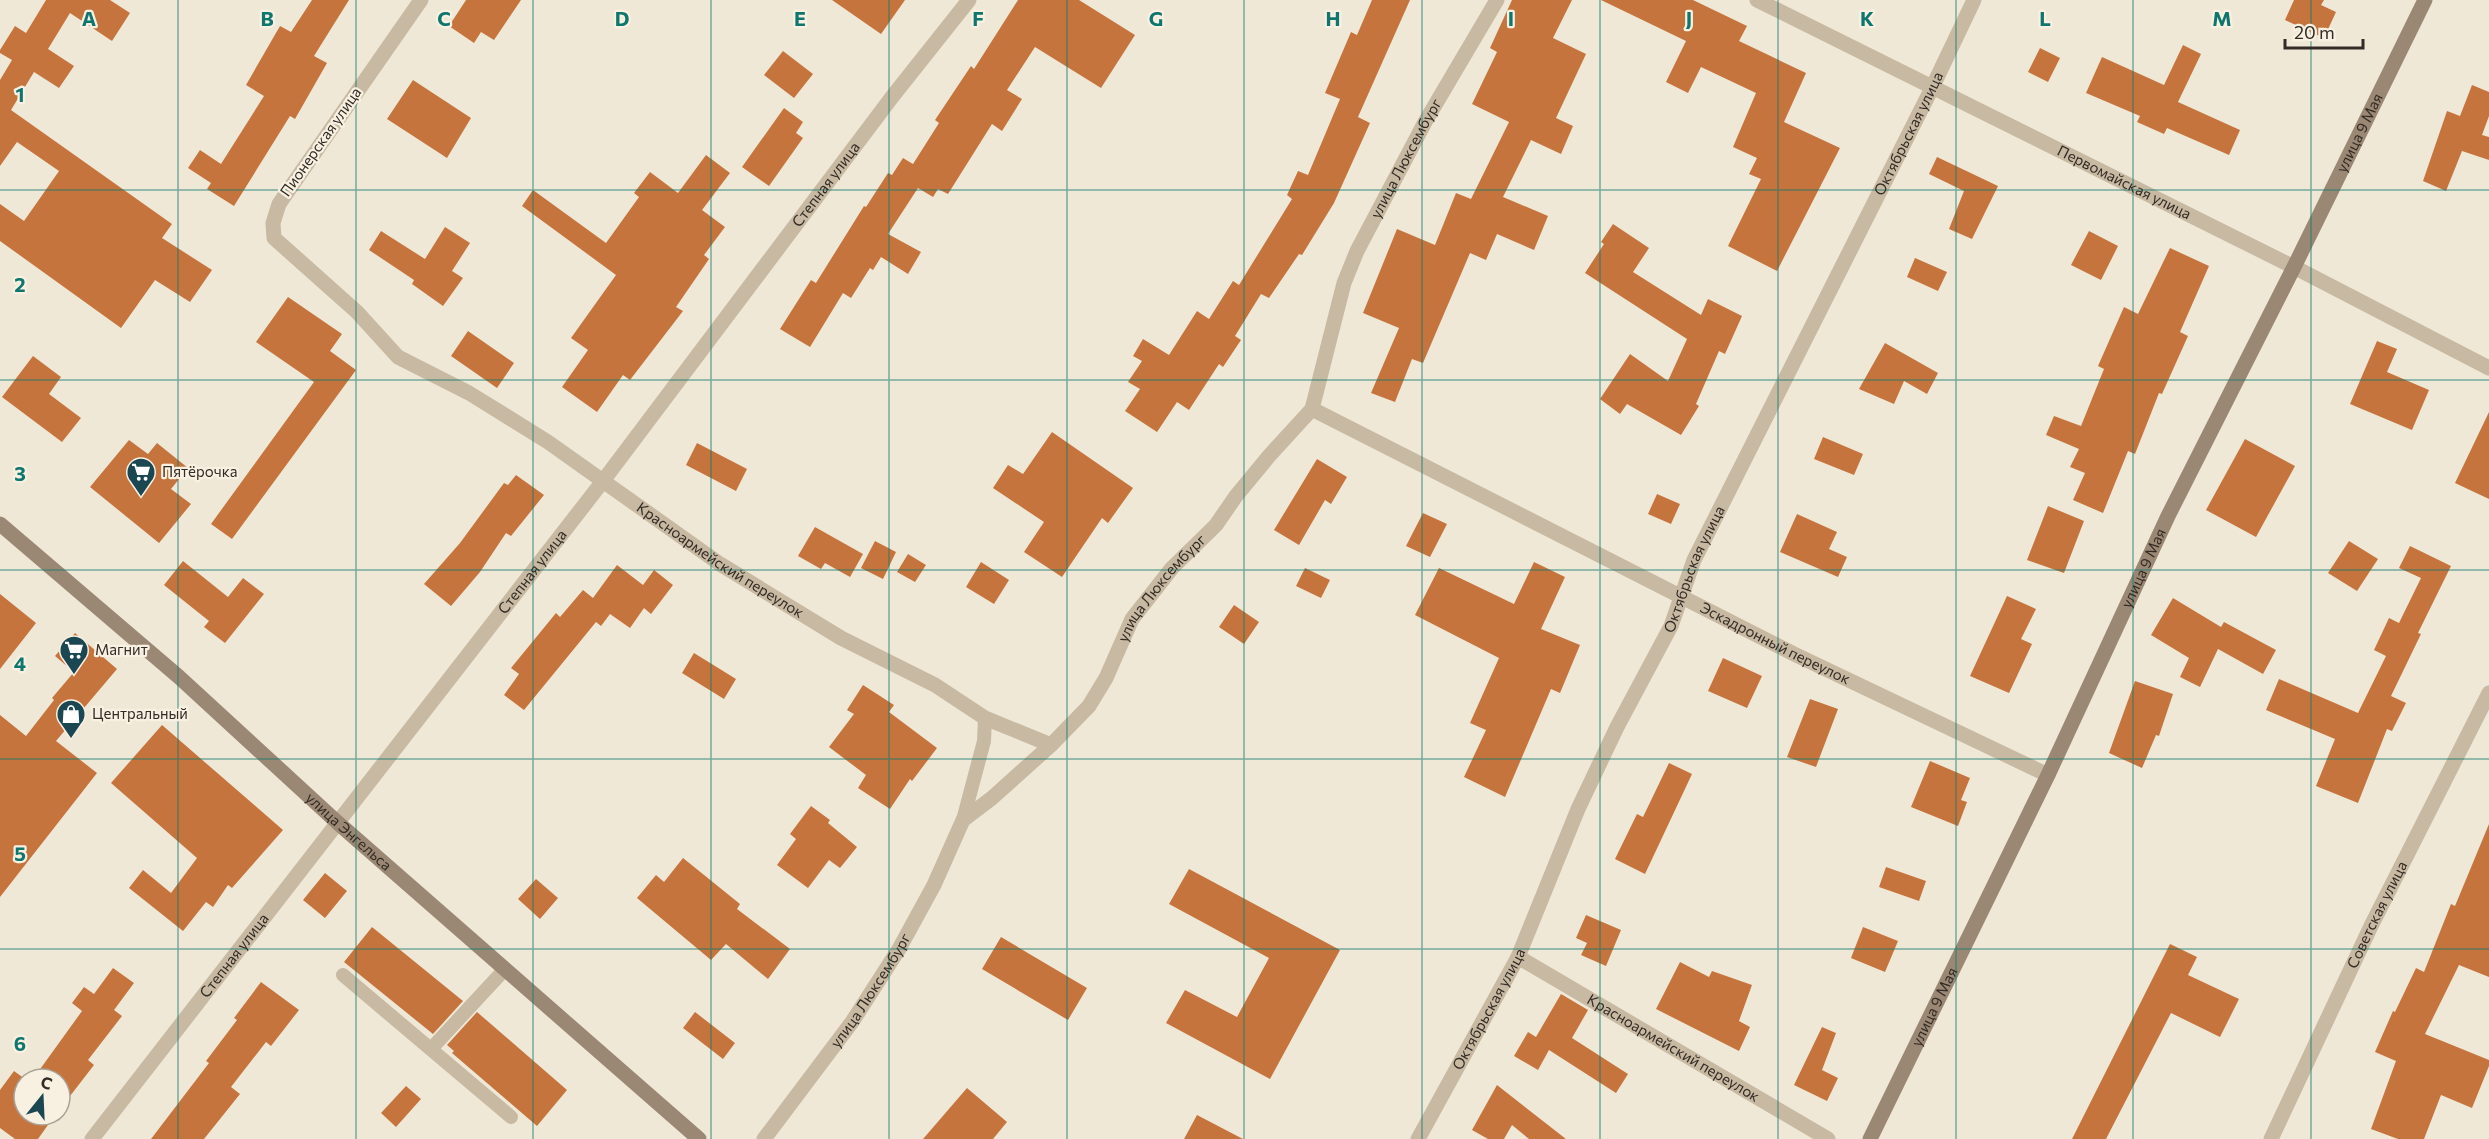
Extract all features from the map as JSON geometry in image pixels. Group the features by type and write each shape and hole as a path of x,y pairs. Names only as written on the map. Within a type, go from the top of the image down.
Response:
{"street":[{"name":"Пионерская улица","path":"398,357 357,312 274,238 273,223 279,204 421,0"},
{"name":"Степная улица","path":"92,1139 603,481 892,97 969,0"},
{"name":"улица Люксембург","path":"764,1139 852,1022 899,949 934,885 963,820 992,798 1051,745 1089,706 1106,678 1132,619 1172,568 1216,525 1236,496 1269,456 1312,409 1344,283 1357,251 1425,122 1497,0"},
{"name":"Первомайская улица","path":"1757,0 2294,267 2489,368"},
{"name":"Октябрьская улица","path":"1418,1139 1518,957 1578,809 1617,727 1671,626 1694,560 1974,0"},
{"name":"улица 9 Мая","path":"1870,1139 2048,775 2168,516 2425,0"},
{"name":"Красноармейский переулок","path":"398,357 469,393 548,442 720,564 776,599 842,638 934,685 985,718 1051,745"},
{"name":"Эскадронный переулок","path":"1312,409 1794,654 2048,775"},
{"name":"улица Энгельса","path":"0,525 178,677 338,823 699,1139"},
{"name":"Советская улица","path":"2271,1139 2370,926 2489,693"},
{"name":"Красноармейский переулок","path":"1518,957 1827,1139"}],"lane":[{"path":"963,820 984,741 985,718"},
{"path":"431,1049 505,969"},
{"path":"343,975 511,1117"}],"building":[{"path":"46,0 110,0 130,13 112,41 70,13 48,49 74,66 59,88 34,72 11,110 172,224 162,238 212,270 190,302 155,280 121,328 0,241 0,204 24,221 59,171 17,142 0,166 0,80 12,60 0,53 0,50 15,26 26,33"},
{"path":"312,0 349,0 314,56 327,63 295,119 290,116 234,206 207,189 211,183 188,168 200,150 221,164 264,96 246,85 280,26 291,32"},
{"path":"466,0 521,0 494,40 481,32 474,43 449,26"},
{"path":"832,0 905,0 881,34"},
{"path":"1018,0 1079,0 1135,35 1101,88 1035,47 1007,90 1022,99 1002,131 992,124 948,194 938,189 933,197 918,188 888,234 921,252 908,274 881,257 873,270 870,268 851,298 843,293 810,347 780,329 811,280 816,283 864,206 866,207 888,173 892,175 903,158 913,164 939,123 935,120 971,66 974,69"},
{"path":"1372,0 1410,0 1358,117 1370,123 1334,203 1302,255 1299,254 1269,298 1261,294 1235,336 1241,340 1223,367 1219,364 1189,410 1177,402 1157,432 1125,411 1140,389 1128,382 1142,361 1133,356 1143,339 1169,355 1197,311 1209,319 1233,281 1239,285 1292,199 1287,195 1298,171 1308,175 1340,99 1325,93 1351,32 1357,35"},
{"path":"1512,0 1572,0 1553,38 1586,54 1556,118 1573,126 1561,154 1531,140 1503,197 1548,216 1534,250 1497,234 1486,260 1470,253 1423,363 1412,359 1395,402 1371,393 1399,328 1363,313 1397,229 1435,245 1456,193 1471,199 1509,122 1472,104 1497,52 1490,48"},
{"path":"1601,0 1693,0 1747,26 1739,41 1806,73 1784,122 1840,148 1777,271 1728,246 1761,179 1749,174 1757,158 1733,147 1756,93 1701,67 1688,93 1666,82 1686,41"},
{"path":"2294,0 2324,0 2321,5 2336,12 2324,38 2285,20"},
{"path":"2183,45 2201,54 2178,102 2240,130 2229,155 2167,128 2164,134 2137,122 2140,116 2086,93 2102,57 2164,85"},
{"path":"2040,48 2060,58 2048,82 2028,72"},
{"path":"783,51 813,74 794,98 764,75"},
{"path":"413,80 471,118 447,158 387,119"},
{"path":"2472,85 2489,92 2489,116 2482,135 2489,137 2489,160 2462,151 2446,191 2423,181 2447,111 2460,116"},
{"path":"784,108 803,122 796,133 803,138 769,186 742,167"},
{"path":"706,155 730,173 702,210 725,227 704,255 709,259 676,307 683,311 630,380 623,375 597,412 562,387 588,350 571,338 616,275 522,206 533,190 606,243 639,197 634,193 650,172 678,193"},
{"path":"1937,157 1998,186 1972,239 1949,229 1964,191 1929,174"},
{"path":"1613,224 1649,248 1633,272 1701,315 1708,299 1742,316 1725,354 1719,351 1696,404 1699,406 1681,435 1627,404 1620,414 1600,399 1630,354 1668,381 1687,339 1585,273 1604,244 1601,242"},
{"path":"445,227 470,243 452,271 463,278 443,306 412,284 414,280 369,250 381,231 425,259"},
{"path":"2089,231 2118,246 2101,280 2071,265"},
{"path":"2170,248 2209,266 2180,332 2188,336 2162,394 2159,393 2135,454 2128,451 2103,513 2073,500 2085,473 2070,467 2079,449 2046,435 2054,416 2081,426 2104,369 2098,366 2124,307 2138,314"},
{"path":"1915,258 1947,272 1938,291 1907,277"},
{"path":"288,297 342,334 330,351 356,370 232,539 211,524 314,382 256,342"},
{"path":"468,331 514,363 497,388 451,356"},
{"path":"2377,341 2397,349 2387,372 2429,390 2412,430 2350,404"},
{"path":"1885,343 1938,373 1927,394 1904,381 1894,404 1859,389"},
{"path":"33,356 61,377 49,394 81,418 62,442 2,397"},
{"path":"2489,412 2489,499 2455,483"},
{"path":"1052,432 1133,488 1108,523 1102,518 1062,577 1024,552 1044,522 993,488 1008,465 1023,474"},
{"path":"1823,437 1863,454 1854,475 1814,459"},
{"path":"2245,439 2295,466 2256,537 2206,510"},
{"name":"Пятёрочка","path":"129,440 148,454 157,443 188,468 171,489 191,504 159,543 90,487"},
{"path":"697,443 747,469 736,491 686,465"},
{"path":"1317,459 1347,477 1331,504 1325,500 1299,545 1274,530"},
{"path":"516,475 544,495 511,536 506,533 480,572 451,606 424,584 460,543 504,483 508,485"},
{"path":"1657,494 1680,504 1671,524 1648,514"},
{"path":"2048,506 2084,521 2064,573 2027,560"},
{"path":"1423,513 1447,524 1430,557 1406,546"},
{"path":"1797,514 1837,532 1829,549 1847,557 1838,577 1780,552"},
{"path":"815,527 863,554 850,577 825,563 821,569 798,556"},
{"path":"875,541 896,552 883,579 861,568"},
{"path":"2349,541 2378,559 2357,591 2328,573"},
{"path":"2410,546 2451,566 2418,633 2421,634 2391,696 2406,703 2392,731 2387,729 2358,803 2316,786 2335,739 2266,710 2279,679 2358,713 2386,656 2374,650 2389,618 2399,623 2421,578 2399,568"},
{"path":"908,554 926,565 915,582 897,572"},
{"path":"183,561 228,597 243,578 264,594 225,643 204,627 209,621 164,585"},
{"path":"981,562 1009,580 994,604 966,587"},
{"path":"1534,562 1565,577 1541,629 1580,645 1560,693 1551,689 1505,797 1464,777 1486,730 1470,723 1499,658 1415,615 1439,568 1514,604"},
{"path":"617,565 643,585 654,570 673,585 651,614 644,608 630,628 610,614 601,626 596,622 524,710 504,695 519,674 511,668 556,613 560,617 583,590 593,598"},
{"path":"1305,568 1330,580 1321,598 1296,586"},
{"path":"0,594 36,623 0,669"},
{"path":"2007,596 2036,609 2021,639 2032,644 2009,693 1970,676"},
{"path":"2173,598 2221,627 2224,622 2276,650 2263,674 2218,649 2200,687 2180,677 2189,658 2151,635"},
{"path":"1234,605 1259,622 1244,644 1219,627"},
{"path":"75,633 117,669 56,741 97,773 0,897 0,715 26,736 54,700 52,698 74,672 55,656"},
{"path":"694,653 736,679 724,699 682,673"},
{"path":"1723,658 1762,676 1747,708 1708,691"},
{"path":"2135,681 2173,694 2159,736 2156,735 2142,768 2109,753"},
{"path":"863,685 894,705 889,712 937,748 912,781 910,779 890,809 858,788 866,775 829,747 854,714 847,710"},
{"path":"1810,699 1838,709 1816,767 1787,757"},
{"path":"162,725 283,830 232,888 228,885 213,907 206,902 183,931 129,888 143,870 171,893 197,858 111,783"},
{"path":"1930,761 1970,778 1961,800 1967,802 1958,826 1911,807"},
{"path":"1669,763 1692,774 1645,874 1615,859 1637,814 1643,817"},
{"path":"811,806 830,820 828,823 857,847 840,868 829,860 808,888 777,865 796,839 790,834"},
{"path":"2489,824 2489,977 2459,965 2425,1034 2489,1060 2489,1066 2472,1108 2441,1095 2424,1139 2398,1139 2371,1129 2396,1061 2375,1052 2393,1011 2395,1012 2416,968 2424,972 2451,904 2455,906"},
{"path":"683,858 740,904 737,909 790,949 768,979 726,944 711,960 637,898 656,875 664,882"},
{"path":"1886,867 1926,881 1919,901 1879,887"},
{"path":"1189,869 1340,950 1270,1079 1166,1023 1185,990 1237,1017 1269,958 1169,904"},
{"path":"325,873 347,891 325,918 303,900"},
{"path":"536,879 558,898 540,919 518,899"},
{"path":"1586,915 1621,930 1606,966 1581,955 1587,943 1576,938"},
{"path":"372,927 463,1001 433,1034 344,962"},
{"path":"1863,927 1898,941 1885,972 1851,958"},
{"path":"1001,937 1087,988 1068,1020 982,969"},
{"path":"2170,944 2197,957 2188,975 2239,999 2220,1037 2171,1013 2106,1139 2072,1139"},
{"path":"1680,962 1709,977 1712,971 1752,985 1739,1021 1750,1027 1739,1051 1656,1009"},
{"path":"113,968 134,983 114,1010 122,1016 88,1060 94,1065 72,1093 72,1067 42,1067 82,1011 72,1003 84,987 94,994"},
{"path":"261,982 299,1010 271,1046 266,1042 231,1087 240,1094 204,1139 151,1139 209,1063 206,1061 237,1020 234,1018"},
{"path":"1561,994 1588,1010 1572,1038 1628,1074 1616,1093 1549,1050 1538,1070 1514,1056 1528,1032 1536,1037"},
{"path":"477,1012 567,1090 537,1126 452,1053 454,1051 447,1045"},
{"path":"695,1012 735,1043 723,1059 683,1028"},
{"path":"1822,1027 1836,1033 1822,1070 1838,1078 1827,1101 1794,1085"},
{"path":"12,1074 12,1127 46,1127 38,1139 15,1139 0,1128 0,1090"},
{"path":"1497,1085 1566,1139 1529,1139 1512,1125 1504,1139 1488,1139 1472,1130"},
{"path":"406,1086 421,1099 396,1127 381,1113"},
{"path":"967,1088 1007,1122 993,1139 923,1139"},
{"path":"1197,1115 1243,1139 1184,1139"}],"place":[{"name":"Пятёрочка","path":"141,498"},
{"name":"Магнит","path":"74,676"},
{"name":"Центральный","path":"71,740"}]}
